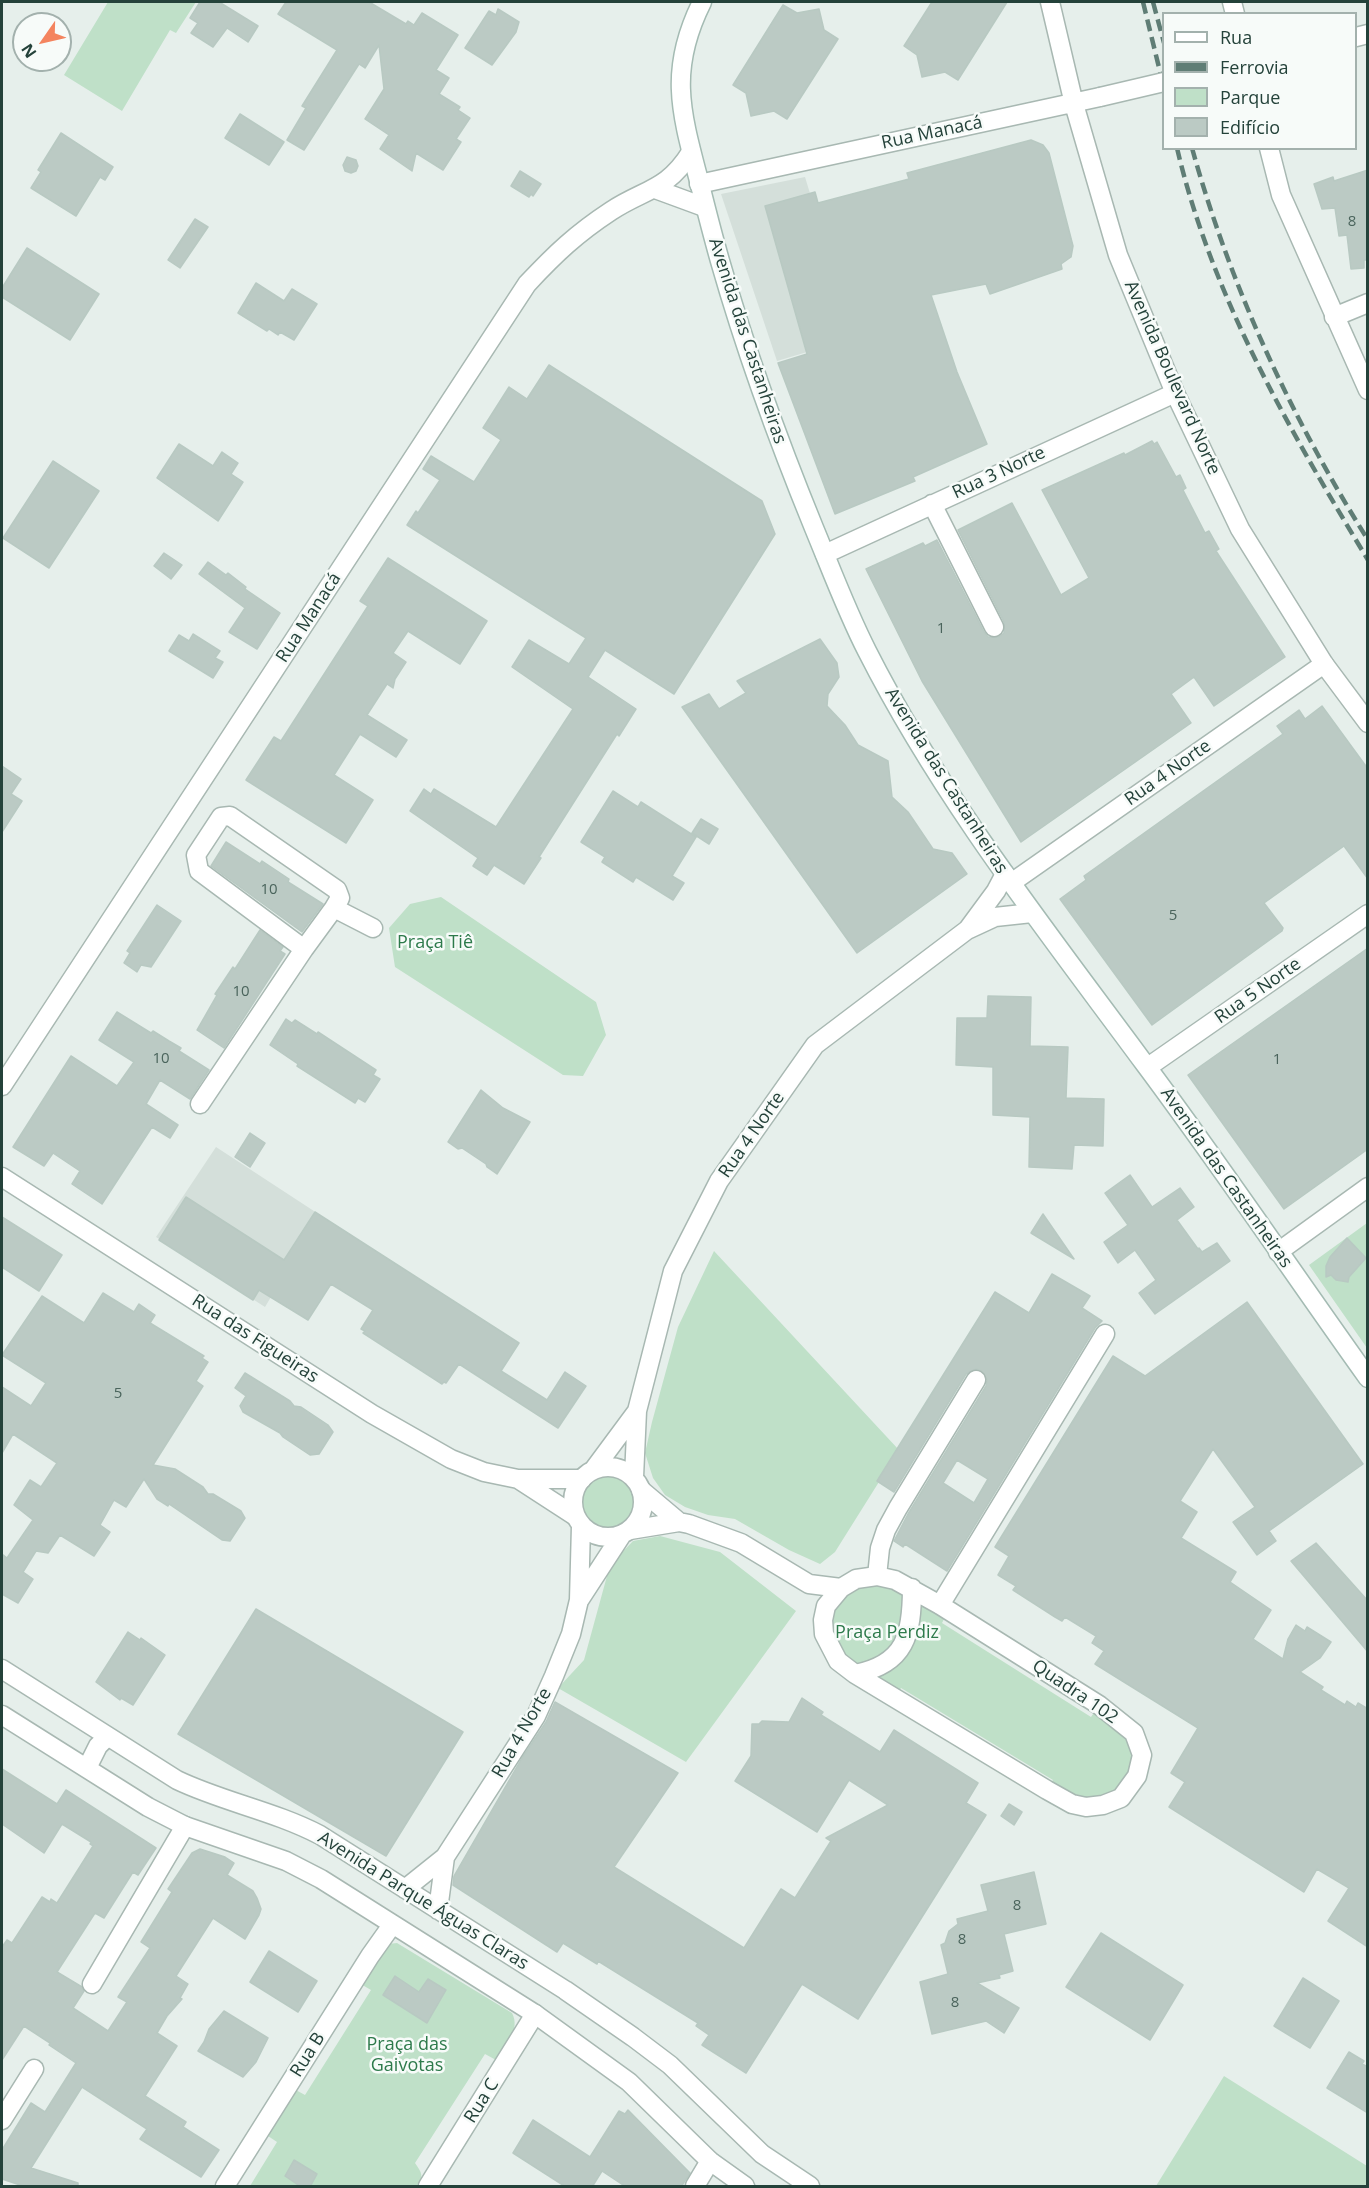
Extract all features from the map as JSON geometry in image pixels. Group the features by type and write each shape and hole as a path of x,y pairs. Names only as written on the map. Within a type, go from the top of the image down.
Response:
{"street":[{"name":"Avenida das Castanheiras","path":"702,2 690,25 683,49 679,81 681,111 704,207 760,392 865,649 912,733 1032,913 1148,1067 1368,1378"},
{"name":"Avenida Boulevard Norte","path":"1050,2 1074,104 1118,255 1175,393 1240,529 1324,663 1368,723"},
{"name":"Rua Manacá","path":"699,184 1074,104 1162,82"},
{"path":"1270,150 1281,195 1368,390"},
{"name":"Rua Manacá","path":"2,1086 527,284 574,236 614,209 655,189 682,166 691,152"},
{"path":"655,189 704,207"},
{"path":"1334,317 1368,303"},
{"name":"Rua 3 Norte","path":"825,554 1175,393"},
{"path":"932,504 994,627"},
{"name":"Rua 4 Norte","path":"967,930 1008,878 1324,663"},
{"path":"200,1104 340,898 337,890 230,816 221,817 196,855 199,871 304,949"},
{"path":"334,908 373,928"},
{"name":"Rua 4 Norte","path":"638,1484 638,1411 673,1271 719,1181 815,1045 967,930 995,917 1032,913"},
{"name":"Rua 5 Norte","path":"1148,1067 1368,914"},
{"name":"Rua das Figueiras","path":"2,1177 395,1428 452,1459 484,1472 518,1479 588,1474"},
{"path":"1278,1252 1368,1187"},
{"path":"940,1605 1105,1334"},
{"path":"679,1522 599,1537 590,1533 578,1521 572,1506 573,1495 588,1474 606,1466 618,1468 679,1522 741,1543 809,1584 826,1606 841,1588 856,1579 877,1576 880,1548 886,1530 976,1380"},
{"name":"Rua 4 Norte","path":"588,1474 638,1411"},
{"name":"Rua das Figueiras","path":"518,1479 578,1521"},
{"path":"625,1533 638,1522 642,1512 643,1501 638,1484"},
{"name":"Rua 4 Norte","path":"405,1889 445,1857 536,1716 571,1634 579,1600 578,1521"},
{"name":"Rua 4 Norte","path":"579,1600 625,1533"},
{"name":"Quadra 102","path":"826,1606 824,1634 838,1661 855,1674 1072,1804 1086,1807 1103,1805 1121,1798 1137,1776 1142,1755 1134,1733 1099,1705 940,1605 895,1580 877,1576"},
{"path":"809,1584 841,1588"},
{"path":"855,1674 874,1671 891,1661 904,1642 912,1619 912,1588"},
{"name":"Avenida Parque Águas Claras","path":"2,1669 107,1737 187,1785 305,1828 565,1990 670,2065 762,2154 810,2187"},
{"name":"Avenida Parque Águas Claras","path":"2,1717 185,1826 286,1861 321,1878 535,2014 629,2082 710,2161 745,2187"},
{"path":"87,1768 98,1746 107,1737"},
{"path":"92,1984 185,1826"},
{"name":"Rua 4 Norte","path":"438,1910 445,1857"},
{"name":"Rua B","path":"225,2187 370,1956 392,1925"},
{"name":"Rua C","path":"428,2187 535,2014"},
{"path":"2,2120 34,2069"},
{"path":"695,2187 710,2161"}],"shaded area":[{"path":"805,177 854,338 777,361 721,194"},
{"path":"216,1147 320,1215 265,1307 156,1237"}],"green space":[{"path":"108,2 196,2 176,33 170,30 122,111 64,75 66,72 72,72 72,62"},
{"name":"Praça Tiê","path":"441,897 596,1002 606,1035 583,1076 563,1075 395,967 389,928 410,904"},
{"path":"1367,1223 1367,1348 1309,1265"},
{"path":"714,1251 899,1450 835,1552 820,1564 789,1550 735,1519 708,1515 685,1507 665,1495 653,1478 645,1453 652,1422 678,1327"},
{"path":"606,1466 621,1470 626,1474 643,1501 638,1522 620,1534 609,1538 592,1533 585,1526 574,1509 572,1499 577,1483"},
{"path":"660,1536 720,1552 796,1611 686,1762 558,1688 584,1660 610,1565 633,1541"},
{"name":"Praça Perdiz","path":"877,1576 948,1611 942,1623 1091,1717 1099,1705 1134,1733 1137,1776 1103,1805 1047,1790 1053,1780 901,1688 895,1698 855,1674 823,1620 826,1606"},
{"name":"Praça das Gaivotas","path":"397,1943 512,2013 515,2026 507,2043 496,2060 485,2054 415,2163 421,2174 421,2180 417,2186 250,2186 277,2142 265,2134 294,2089 305,2095 371,1990 359,1983 388,1944"},
{"path":"1224,2076 1367,2166 1367,2186 1156,2186"}],"building":[{"path":"200,2 219,2 258,26 248,42 227,28 213,47 191,33 198,23 190,18"},
{"path":"286,2 369,2 406,24 408,21 414,25 422,13 458,35 436,70 449,78 439,94 460,107 458,110 470,118 456,139 461,142 443,170 416,153 412,171 380,149 389,135 365,119 384,89 379,45 365,68 359,64 304,150 287,140 306,108 302,106 337,50 278,14"},
{"path":"932,2 1007,2 958,80 945,72 922,77 917,55 904,46"},
{"path":"783,5 797,13 819,9 824,30 838,39 787,119 774,111 751,116 746,93 733,85"},
{"path":"498,9 519,22 516,32 492,65 465,48 489,11 496,15"},
{"path":"240,114 284,142 269,165 225,138"},
{"path":"61,133 113,167 105,180 100,177 76,216 31,188 41,172 38,170"},
{"path":"1031,140 1043,145 1049,153 1073,246 1071,257 1061,264 1062,269 990,294 986,284 931,295 957,372 987,444 913,477 915,481 835,514 778,363 807,354 765,206 815,192 818,203 909,179 907,173"},
{"path":"347,157 356,160 358,166 356,171 351,173 345,171 343,165"},
{"path":"1368,170 1368,260 1364,260 1364,268 1351,269 1347,235 1339,236 1335,208 1322,209 1314,184 1333,177 1334,181"},
{"path":"520,171 541,184 533,196 531,194 529,197 511,186"},
{"path":"195,219 208,227 180,268 168,260"},
{"path":"27,248 99,294 70,340 2,297 2,288"},
{"path":"256,283 284,301 292,289 317,304 294,340 280,332 278,335 269,329 267,331 238,313"},
{"path":"549,365 762,501 775,534 674,694 605,650 588,677 636,709 619,736 617,734 524,884 494,865 487,875 473,866 478,858 410,811 424,789 431,794 434,789 496,827 573,709 512,667 529,640 569,664 586,638 407,525 440,480 423,469 431,456 474,482 501,440 483,428 509,387 527,399"},
{"path":"1152,441 1154,444 1157,442 1176,477 1180,475 1186,488 1183,490 1205,533 1209,531 1219,549 1216,551 1285,657 1214,706 1194,677 1171,694 1191,723 1021,842 922,681 866,569 923,543 925,546 937,540 984,632 988,637 999,637 1004,633 1004,622 958,530 1012,503 1061,595 1089,578 1042,490 1124,453 1125,455"},
{"path":"179,444 213,466 222,452 238,463 231,474 243,482 218,521 157,478"},
{"path":"53,461 99,491 49,568 3,538"},
{"path":"164,553 182,565 171,579 154,566"},
{"path":"388,558 487,621 460,664 408,631 393,653 406,662 395,679 393,688 387,684 367,715 407,740 396,757 360,734 334,775 373,800 346,843 246,780 274,737 281,741 368,606 360,601"},
{"path":"208,562 226,575 228,573 246,587 245,589 280,613 257,649 229,632 245,608 199,574"},
{"path":"193,634 220,651 215,658 223,662 213,678 169,651 179,635 189,641"},
{"path":"820,639 837,663 839,677 828,694 827,706 845,725 858,745 888,761 892,797 908,812 933,849 952,853 967,874 857,953 682,707 709,694 719,709 746,693 737,681"},
{"path":"1322,706 1368,769 1368,879 1344,846 1264,903 1283,928 1282,931 1152,1025 1060,899 1086,880 1084,876 1283,734 1277,726 1299,710 1305,719"},
{"path":"2,766 21,779 11,794 22,801 2,832"},
{"path":"613,791 638,807 641,802 696,837 672,876 684,883 673,900 636,877 633,882 602,862 605,857 581,842"},
{"path":"701,819 718,829 709,844 692,833"},
{"path":"226,842 260,864 262,861 289,879 288,882 323,904 302,932 211,866"},
{"path":"157,905 181,921 151,967 141,965 137,972 124,963 130,953 127,951"},
{"path":"260,930 283,947 280,951 285,954 224,1048 197,1030 217,995 215,994 233,967 235,969"},
{"path":"1368,948 1368,1149 1284,1209 1188,1075"},
{"path":"988,996 1031,997 1030,1046 1068,1047 1066,1098 1104,1099 1103,1146 1074,1145 1072,1169 1029,1167 1030,1117 993,1115 993,1067 956,1065 957,1018 987,1018"},
{"path":"117,1012 181,1048 179,1051 209,1070 190,1099 160,1080 146,1104 178,1125 170,1138 152,1127 102,1204 72,1184 80,1171 53,1153 44,1166 13,1147 71,1056 117,1086 134,1062 99,1040"},
{"path":"286,1019 292,1023 295,1020 317,1034 318,1032 376,1070 373,1075 380,1079 365,1102 358,1098 355,1103 297,1066 298,1064 270,1045"},
{"path":"481,1090 503,1108 530,1122 497,1174 462,1148 458,1149 448,1142"},
{"path":"250,1133 265,1143 250,1167 235,1157"},
{"path":"1130,1175 1152,1207 1180,1188 1194,1207 1177,1220 1198,1249 1202,1252 1217,1243 1230,1261 1155,1314 1139,1293 1156,1280 1135,1250 1118,1263 1104,1242 1128,1225 1105,1193"},
{"path":"186,1197 284,1260 315,1212 519,1343 501,1371 547,1400 565,1372 586,1386 558,1428 459,1364 446,1383 442,1384 363,1333 365,1331 361,1329 373,1310 331,1284 308,1320 259,1290 253,1300 159,1240"},
{"path":"1043,1214 1074,1259 1031,1233"},
{"path":"2,1217 62,1255 39,1291 2,1267"},
{"path":"1347,1238 1366,1258 1349,1277 1348,1282 1336,1280 1331,1275 1326,1277 1326,1266 1330,1257"},
{"path":"1052,1274 1090,1296 1082,1308 1102,1321 1095,1328 947,1571 905,1544 903,1547 894,1541 986,1386 987,1380 982,1371 976,1369 966,1374 894,1492 877,1481 995,1292 1029,1313","holes":["957,1460 988,1479 974,1503 943,1483"]},
{"path":"103,1293 134,1312 139,1304 155,1315 150,1323 204,1356 202,1358 208,1362 196,1381 203,1386 153,1465 175,1469 203,1487 208,1494 213,1494 241,1511 245,1518 230,1541 222,1540 169,1504 168,1506 157,1499 144,1479 126,1507 114,1500 100,1525 110,1532 94,1556 60,1535 48,1553 36,1551 23,1572 33,1579 18,1603 2,1594 2,1554 7,1558 33,1520 14,1505 30,1480 41,1487 57,1463 13,1434 2,1453 2,1387 31,1406 46,1383 2,1355 42,1296 84,1323"},
{"path":"1247,1302 1363,1464 1269,1531 1276,1541 1257,1555 1233,1522 1255,1507 1213,1449 1180,1501 1197,1512 1181,1538 1236,1572 1230,1582 1271,1610 1253,1639 1283,1659 1288,1639 1296,1625 1305,1631 1307,1627 1331,1642 1320,1658 1300,1672 1323,1687 1321,1690 1345,1705 1347,1701 1356,1707 1358,1703 1368,1709 1368,1947 1328,1921 1349,1888 1317,1869 1304,1892 1169,1807 1185,1782 1171,1773 1198,1728 1095,1664 1104,1651 1092,1643 1096,1636 1065,1617 1062,1621 1055,1617 1013,1590 1016,1586 998,1575 1009,1556 995,1547 1113,1356 1145,1376"},
{"path":"245,1373 290,1401 294,1406 301,1407 328,1425 333,1432 319,1454 310,1455 280,1433 243,1412 240,1406 246,1396 235,1388"},
{"path":"1316,1543 1368,1601 1368,1652 1291,1561"},
{"path":"256,1609 463,1732 386,1856 178,1734"},
{"path":"128,1632 165,1655 133,1705 121,1698 120,1700 96,1682"},
{"path":"802,1698 823,1712 821,1715 880,1752 894,1730 978,1783 966,1803 986,1815 858,2019 802,1984 746,2073 702,2045 709,2035 696,2026 698,2023 598,1961 597,1964 563,1943 557,1952 453,1885 454,1876 522,1758 546,1722 555,1702 678,1773 614,1867 744,1948 781,1889 795,1898 831,1841 826,1838 888,1805 849,1780 817,1832 735,1781 751,1756 752,1724 759,1724 762,1721 789,1722"},
{"path":"2,1769 57,1804 66,1790 156,1848 138,1875 133,1872 104,1918 95,1913 57,1972 82,1987 84,1991 73,2008 108,2031 127,2002 118,1997 150,1948 141,1942 172,1892 168,1889 192,1853 200,1849 225,1857 234,1863 227,1875 253,1891 257,1898 261,1909 245,1939 213,1918 176,1976 188,1984 180,1998 182,1999 167,2016 157,2033 177,2046 145,2096 186,2122 183,2127 219,2150 201,2177 140,2139 147,2129 82,2087 31,2168 78,2183 78,2187 26,2187 2,2179 2,2150 31,2103 45,2112 76,2063 24,2026 2,2060 2,1947 7,1940 12,1943 42,1897 57,1903 93,1846 91,1842 62,1824 44,1853 2,1824"},
{"path":"1009,1804 1022,1812 1014,1825 1001,1816"},
{"path":"1034,1872 1046,1924 1004,1934 1013,1971 999,1975 1000,1978 977,1983 1019,2008 1004,2033 986,2021 932,2034 920,1982 948,1974 941,1945 945,1943 949,1931 958,1924 957,1919 988,1911 981,1885"},
{"path":"1101,1933 1183,1985 1150,2040 1066,1987"},
{"path":"269,1951 317,1981 298,2012 250,1982"},
{"path":"395,1976 419,1992 428,1979 446,1990 427,2023 383,1995"},
{"path":"1303,1978 1339,2001 1310,2048 1274,2026"},
{"path":"224,2011 268,2038 256,2062 243,2077 198,2051 209,2029"},
{"path":"1349,2052 1364,2061 1362,2064 1368,2067 1368,2113 1327,2088"},
{"path":"628,2110 690,2173 681,2187 626,2187 602,2171 592,2187 566,2187 513,2153 533,2120 590,2157 619,2111 625,2114"},
{"path":"294,2160 317,2174 310,2187 301,2187 285,2176"}],"railway":[{"path":"1143,2 1162,80"},
{"path":"1153,2 1162,36"},
{"path":"1178,150 1192,203 1232,310 1256,361 1310,462 1368,560"},
{"path":"1193,150 1225,251 1266,350 1314,447 1368,540"}]}
